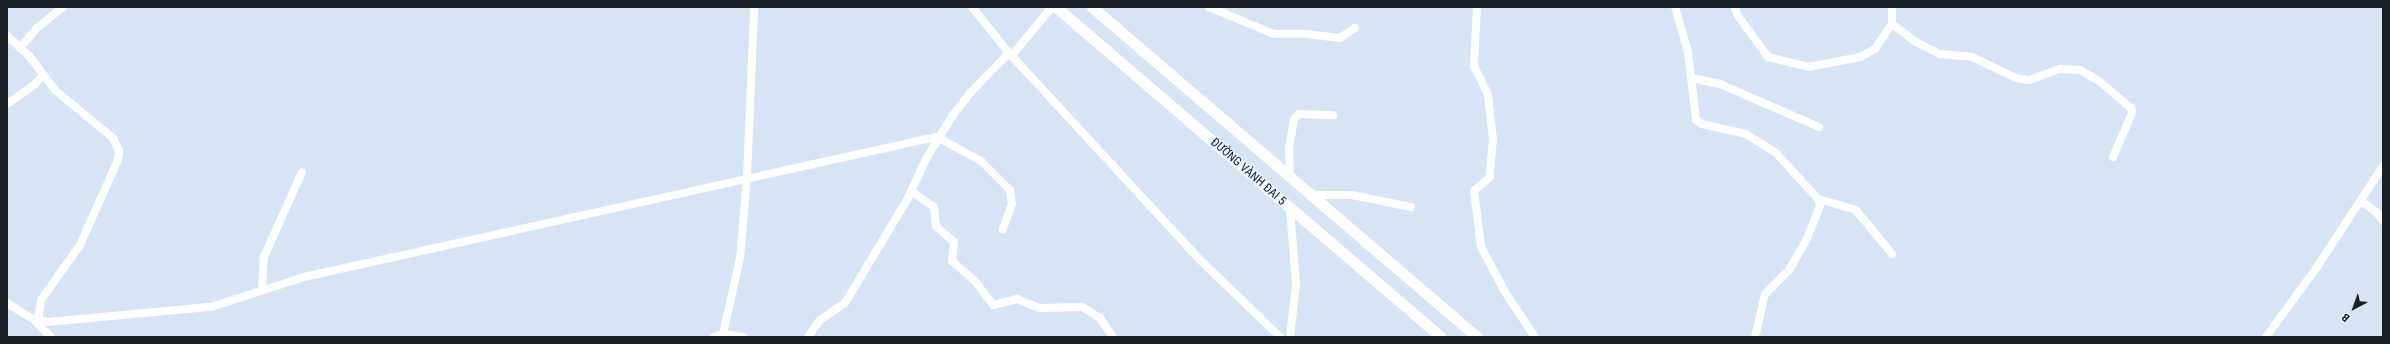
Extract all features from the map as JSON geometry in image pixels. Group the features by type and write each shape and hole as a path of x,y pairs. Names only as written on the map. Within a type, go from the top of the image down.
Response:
{"main road":[{"name":"ĐƯỜNG VÀNH ĐAI 5","path":"1056,7 1441,337"},
{"name":"ĐƯỜNG VÀNH ĐAI 5","path":"1092,7 1312,195"},
{"path":"1312,195 1477,337"}],"street":[{"path":"20,48 40,25 63,7"},
{"path":"723,334 739,263 747,177 754,7"},
{"path":"972,7 1010,54 1197,257 1280,337"},
{"path":"808,337 819,321 838,310 846,301 911,192 923,164 970,93 1010,54 1052,7"},
{"path":"1209,7 1274,34 1307,34 1340,38 1355,28"},
{"path":"1477,7 1474,66 1488,95 1493,139 1490,177 1474,191 1481,247 1505,292 1535,337"},
{"path":"1674,7 1688,52 1692,78 1694,115 1696,120 1702,124 1746,134 1776,152 1818,199 1856,210 1892,254"},
{"path":"1735,7 1738,16 1768,57 1809,67 1860,57 1875,49 1892,24 1892,7"},
{"path":"1892,24 1916,42 1940,54 1972,57 2016,78 2029,80 2073,68 2099,81 2123,100 2132,113 2113,157"},
{"path":"7,36 20,48 56,90 113,138 119,151 118,160 80,246 41,300 36,320"},
{"path":"7,104 34,85 43,75"},
{"path":"1692,78 1720,84 1819,127"},
{"path":"1290,176 1289,148 1294,119 1299,114 1333,115"},
{"path":"36,320 211,307 304,277 747,177 940,137 981,162 1010,190 1012,204 1003,229"},
{"path":"2266,337 2361,201 2383,166"},
{"path":"262,291 264,257 302,172"},
{"path":"911,192 934,207 936,226 954,242 952,261 975,280 993,305 1017,299 1039,308 1082,307 1100,318 1113,337"},
{"path":"1312,195 1352,195 1411,207"},
{"path":"1755,337 1766,294 1790,269 1807,239 1818,213 1818,199"},
{"path":"2361,201 2376,212 2383,222"},
{"path":"1290,208 1296,284 1290,337"},
{"path":"7,303 36,320 51,337"},
{"path":"714,337 723,334 744,337"}]}
